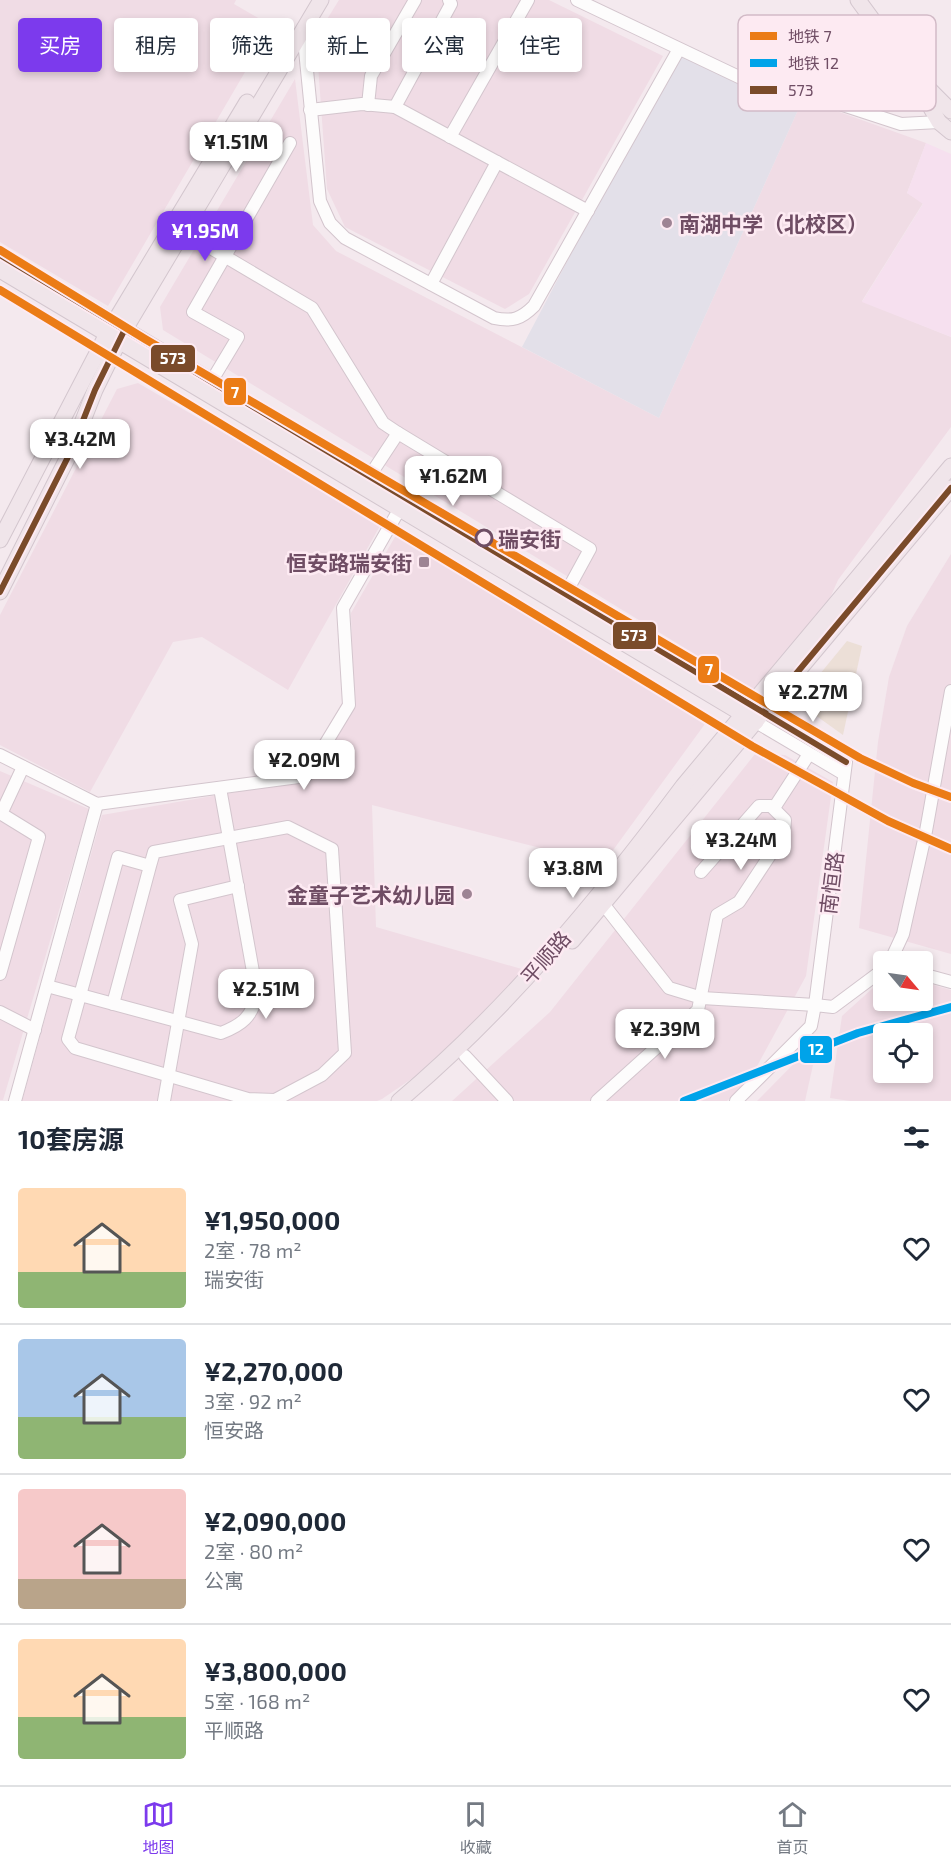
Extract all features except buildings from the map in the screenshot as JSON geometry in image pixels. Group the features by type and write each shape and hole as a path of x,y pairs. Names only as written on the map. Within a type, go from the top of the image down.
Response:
{"main road":[{"path":"0,540 116,333 310,0"},
{"path":"0,592 71,451 116,333 182,231 321,0"},
{"path":"858,0 869,15"},
{"path":"936,96 951,111"},
{"path":"935,111 945,127"},
{"path":"0,255 116,333 755,714"},
{"path":"0,270 210,382 369,477 402,504 566,593 755,714"},
{"name":"平顺路","path":"415,1101 465,1056 518,1002 604,905 951,466"},
{"name":"平顺路","path":"399,1101 460,1049 540,964 662,816 683,786 755,714 951,488"}],"street":[{"path":"368,105 371,76 415,0"},
{"path":"395,107 451,4 449,0"},
{"path":"450,137 528,0"},
{"path":"577,0 738,77"},
{"path":"303,30 320,201 330,223 345,238 494,318 510,321 524,316 534,306 680,49"},
{"path":"310,110 368,105 395,107 588,211"},
{"path":"857,111 901,124 945,127"},
{"path":"210,382 237,337 193,312 290,143"},
{"path":"431,284 497,162"},
{"path":"182,231 312,308 383,423 590,549 566,593"},
{"path":"369,477 398,433"},
{"path":"0,756 97,804 306,776 348,705 343,608 402,504"},
{"path":"895,951 903,934 926,831 951,691"},
{"path":"755,714 809,754 845,768"},
{"path":"755,714 845,768"},
{"path":"774,808 809,754"},
{"path":"0,974 39,837 1,814 23,767"},
{"name":"南恒路","path":"736,1101 811,1026 845,768"},
{"path":"47,986 221,1033 240,1026 254,1011 257,994 220,788"},
{"path":"15,1101 97,804"},
{"path":"597,1101 698,1010 717,915 739,903 784,834 785,820 774,808 759,806 700,872"},
{"path":"113,1004 154,852 288,827 332,849 345,1053 322,1075 275,1100 248,1099 75,1048 68,1039 118,857 150,866"},
{"path":"164,1101 192,944 180,900 238,886"},
{"path":"604,905 669,988 702,998 833,1007 873,977"},
{"path":"933,977 951,982"},
{"path":"0,1012 34,1030"},
{"path":"465,1056 507,1101"}],"shaded area":[{"path":"0,0 236,0 234,4 258,18 210,18 210,72 245,72 108,306 0,242"},
{"path":"339,0 549,0 663,56 529,294 505,309 345,227 327,189 319,72 390,72 390,18 328,18"},
{"name":"南湖中学（北校区）","path":"679,49 738,77 738,111 798,111 659,418 522,347"},
{"path":"295,79 313,225 336,251 659,418 798,111 837,111 926,143 907,193 923,203 862,301 951,337 951,427 838,580 819,623 757,692 163,330 160,307"},
{"path":"926,143 951,154 951,337 862,302 923,204 907,193"},
{"path":"138,383 381,524 288,690 202,637 173,642 90,792 0,745 0,615 117,389"},
{"path":"399,530 710,717 603,864 372,805 376,927 532,972 451,1052 382,1099 377,1101 22,1101 102,815 311,779 354,707 351,613"},
{"path":"951,554 951,954 859,928 878,742 889,677 907,626"},
{"path":"847,641 862,646 843,735 797,702"},
{"path":"755,754 785,755 833,782 806,976 749,1081 727,1101 452,1101 550,1012"},
{"path":"0,771 89,809 3,1100 0,1100"},
{"path":"933,985 951,990 951,1101 850,1101 830,1098 842,1016 873,988 873,1011 933,1011"},
{"path":"819,1038 805,1101 757,1101"}],"metro line":[{"name":"7","path":"0,250 145,339 860,758 913,783 951,797"},
{"name":"7","path":"0,290 752,746 888,821 951,849"},
{"name":"12","path":"684,1101 858,1033 951,1007"}],"transit line":[{"name":"573","path":"0,255 846,762"},
{"name":"573","path":"0,592 71,451 95,390 124,331"},
{"name":"573","path":"765,711 951,488"}],"place":[{"name":"南湖中学（北校区）","path":"667,223"},
{"name":"瑞安街","path":"484,538"},
{"name":"恒安路瑞安街","path":"424,562"},
{"name":"金童子艺术幼儿园","path":"467,894"}]}
